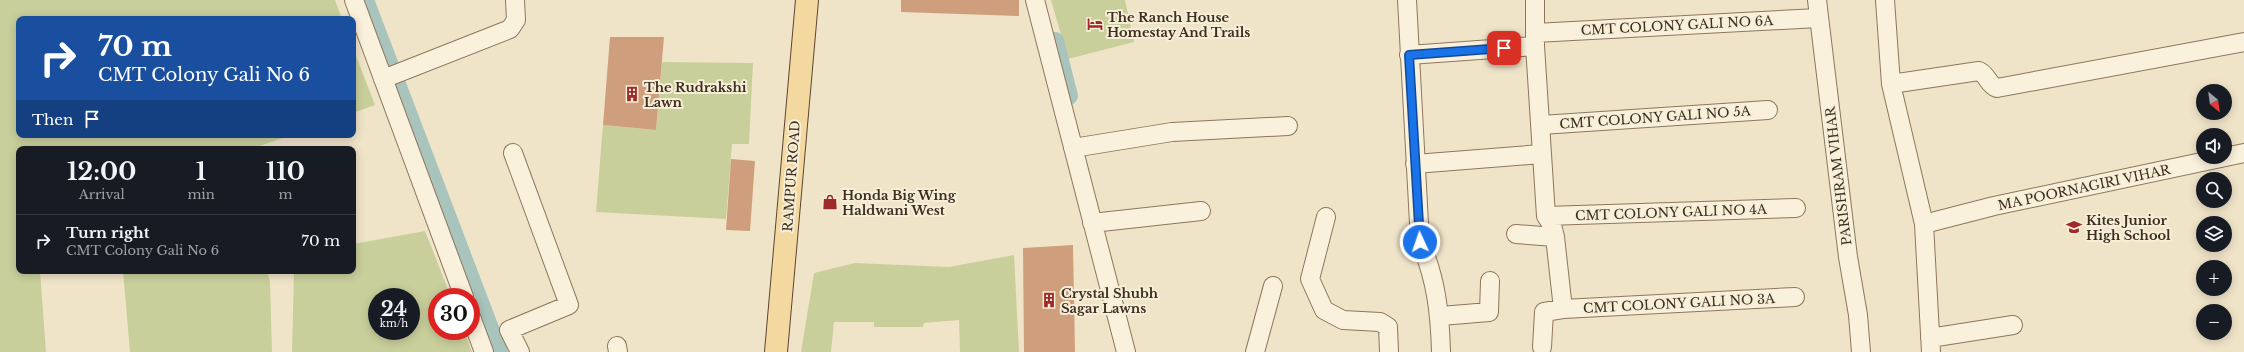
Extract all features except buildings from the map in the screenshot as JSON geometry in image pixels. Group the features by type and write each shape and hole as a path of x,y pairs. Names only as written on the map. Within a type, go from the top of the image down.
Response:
{"main road":[{"name":"RAMPUR ROAD","path":"776,352 807,0"}],"street":[{"path":"354,0 390,76 461,288"},
{"path":"390,76 510,29 516,20 515,0"},
{"path":"1035,0 1079,147 1098,223 1126,352"},
{"path":"1407,0 1420,242 1427,258 1441,316 1441,352"},
{"path":"1535,0 1535,39 1546,216 1552,225 1555,237 1563,309"},
{"name":"PARISHRAM VIHAR","path":"1816,0 1848,257 1858,315 1861,352"},
{"path":"1885,0 1892,84 1924,224 1931,345 2013,325"},
{"name":"CMT COLONY GALI NO 6A","path":"1409,55 1535,39 1818,18"},
{"path":"1892,84 1979,71 1983,73 1992,86 1997,88 2244,42"},
{"name":"CMT COLONY GALI NO 5A","path":"1541,125 1768,110"},
{"path":"1079,147 1172,132 1288,126"},
{"path":"514,153 569,305 509,330 520,352"},
{"name":"MA POORNAGIRI VIHAR","path":"1924,224 1994,206 2244,153"},
{"path":"1415,164 1541,154"},
{"name":"CMT COLONY GALI NO 4A","path":"1546,216 1796,208"},
{"path":"1098,223 1201,211"},
{"path":"1326,217 1310,278 1318,298 1324,310 1330,315 1344,320 1380,322 1388,327 1389,352"},
{"path":"1516,234 1555,237"},
{"path":"1441,316 1489,312 1490,281"},
{"path":"1255,352 1273,286"},
{"name":"CMT COLONY GALI NO 3A","path":"1542,347 1544,312 1563,309 1795,297"},
{"path":"480,340 484,352"}],"green space":[{"path":"0,0 335,0 341,16 16,16 16,138 282,138 260,146 16,146 16,274 40,274 46,352 0,352"},
{"path":"1051,0 1125,0 1134,42 1068,59"},
{"path":"356,56 375,105 356,112"},
{"path":"662,62 753,63 749,144 732,144 726,219 596,212 603,125 656,130"},
{"path":"425,231 447,288 428,288 428,340 467,340 472,352 292,352 294,274 356,274 356,243"},
{"path":"1014,255 1019,352 960,352 959,320 924,323 923,327 874,327 874,322 834,322 831,352 801,352 814,273 855,263 949,267"},
{"path":"123,274 268,274 270,282 272,352 130,352"}],"waterway":[{"path":"365,0 499,352"},
{"path":"1055,41 1069,96"}],"place":[{"name":"The Ranch House Homestay And Trails","path":"1095,24"},
{"name":"The Rudrakshi Lawn","path":"632,94"},
{"name":"Honda Big Wing Haldwani West","path":"830,202"},
{"name":"Kites Junior High School","path":"2074,227"},
{"name":"Crystal Shubh Sagar Lawns","path":"1049,300"}],"route":[{"path":"1420,242 1409,55 1504,48"}]}
